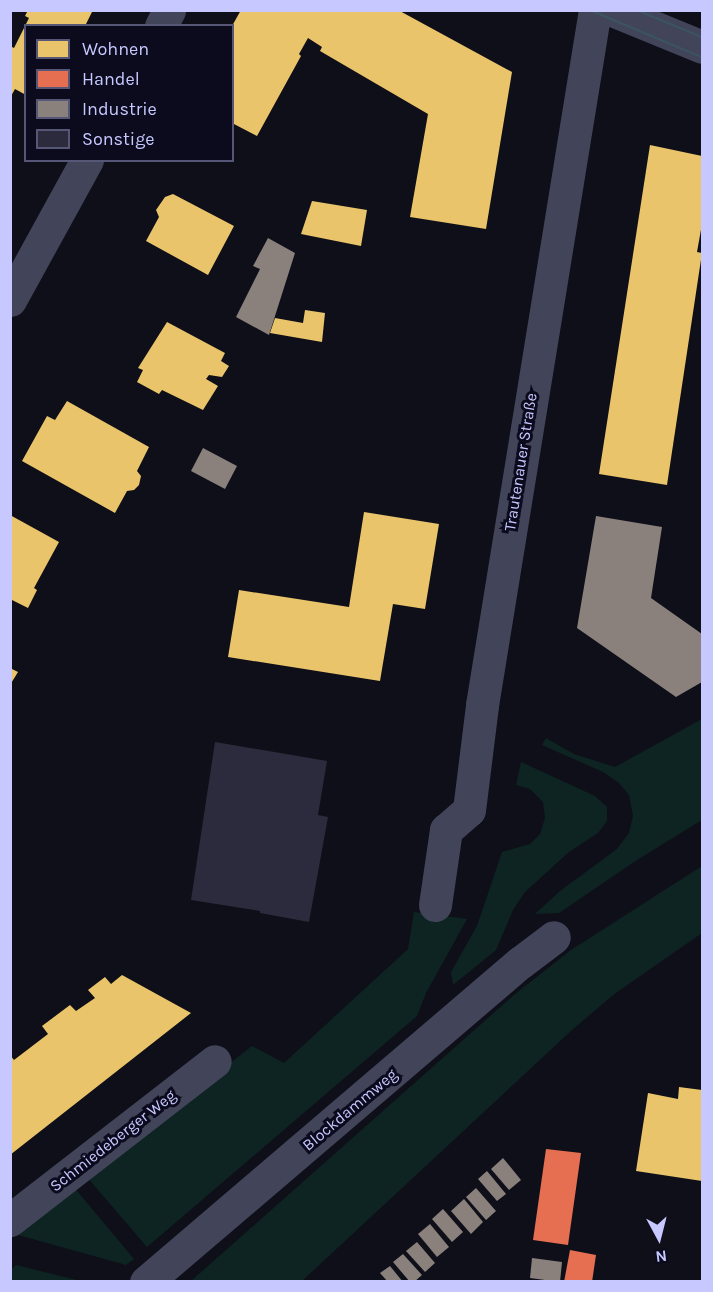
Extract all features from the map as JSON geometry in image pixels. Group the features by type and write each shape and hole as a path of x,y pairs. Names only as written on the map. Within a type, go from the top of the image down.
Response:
{"street":[{"path":"162,24 169,10"},
{"name":"Trautenauer Straße","path":"435,905 446,830 469,810 482,705 595,10"},
{"path":"612,10 702,47"},
{"path":"10,300 86,162"},
{"name":"Blockdammweg","path":"146,1281 429,1043 521,962 554,937"},
{"name":"Schmiedeberger Weg","path":"10,1220 216,1062"}],"green space":[{"path":"702,719 702,820 637,860 559,913 535,914 560,891 617,849 629,833 633,816 629,795 619,783 603,772 542,745 546,738 574,754 615,767"},
{"path":"521,762 595,796 607,807 607,821 598,833 569,852 525,892 513,910 496,950 453,985 451,972 477,926 502,852 530,844 540,834 545,818 543,802 530,789 516,785"},
{"path":"702,866 702,933 613,995 572,1030 302,1281 191,1281 515,994 571,950"},
{"path":"414,912 467,919 426,993 417,1016 147,1247 86,1176 252,1046 284,1063 408,949"},
{"path":"73,1186 134,1259 126,1265 11,1233"},
{"path":"16,1265 81,1281 11,1281 11,1270"}],"building: Wohnen":[{"path":"28,10 93,10 86,24 26,24 29,18 25,16"},
{"path":"241,10 398,10 512,72 486,229 410,217 428,114 320,51 322,47 308,38 299,54 301,56 257,136 234,124 233,24"},
{"path":"24,28 24,94 15,89 10,98 10,46 14,48"},
{"path":"650,145 702,156 702,224 697,252 702,253 667,485 599,474"},
{"path":"173,194 234,226 208,275 146,241 159,217 156,210 165,197"},
{"path":"312,201 367,210 361,246 301,234"},
{"path":"305,310 325,313 322,342 270,333 275,318 303,323"},
{"path":"167,322 225,353 221,361 229,366 222,377 209,375 206,379 218,386 203,410 162,390 159,394 137,382 143,370 138,368"},
{"path":"67,401 149,447 137,471 141,476 139,485 134,490 127,491 115,513 22,461 47,416 55,420"},
{"path":"364,512 439,524 425,609 393,604 380,681 228,657 239,590 349,607"},
{"path":"10,515 59,542 34,588 37,590 28,608 10,599"},
{"path":"10,668 18,672 10,685"},
{"path":"122,975 191,1013 10,1155 10,1055 14,1060 48,1034 42,1026 70,1005 76,1011 95,998 88,990 105,977 111,984"},
{"path":"679,1087 702,1090 702,1181 636,1171 648,1093 678,1099"}],"building: Handel":[{"path":"546,1149 581,1153 568,1245 533,1240"},
{"path":"570,1250 596,1255 592,1282 564,1282"}],"building: Industrie":[{"path":"268,238 295,253 269,335 236,317 260,269 253,266"},
{"path":"203,448 237,466 225,489 191,471"},
{"path":"596,516 662,527 651,598 702,634 702,682 676,697 577,628"},
{"path":"503,1158 521,1180 509,1190 491,1169"},
{"path":"487,1171 506,1194 497,1201 478,1179"},
{"path":"476,1188 496,1211 486,1220 466,1197"},
{"path":"464,1199 483,1222 471,1234 451,1211"},
{"path":"443,1209 463,1232 452,1242 432,1219"},
{"path":"430,1224 449,1247 437,1257 418,1234"},
{"path":"417,1242 435,1263 425,1272 406,1251"},
{"path":"403,1254 422,1275 414,1282 410,1282 393,1262"},
{"path":"532,1258 562,1262 560,1282 530,1278"},
{"path":"390,1266 403,1282 388,1282 380,1273"}],"building: Sonstige":[{"path":"215,742 327,761 318,815 328,817 309,922 260,913 260,911 191,900"}],"tram line":[{"path":"590,10 702,57"},
{"path":"637,10 702,37"}]}
